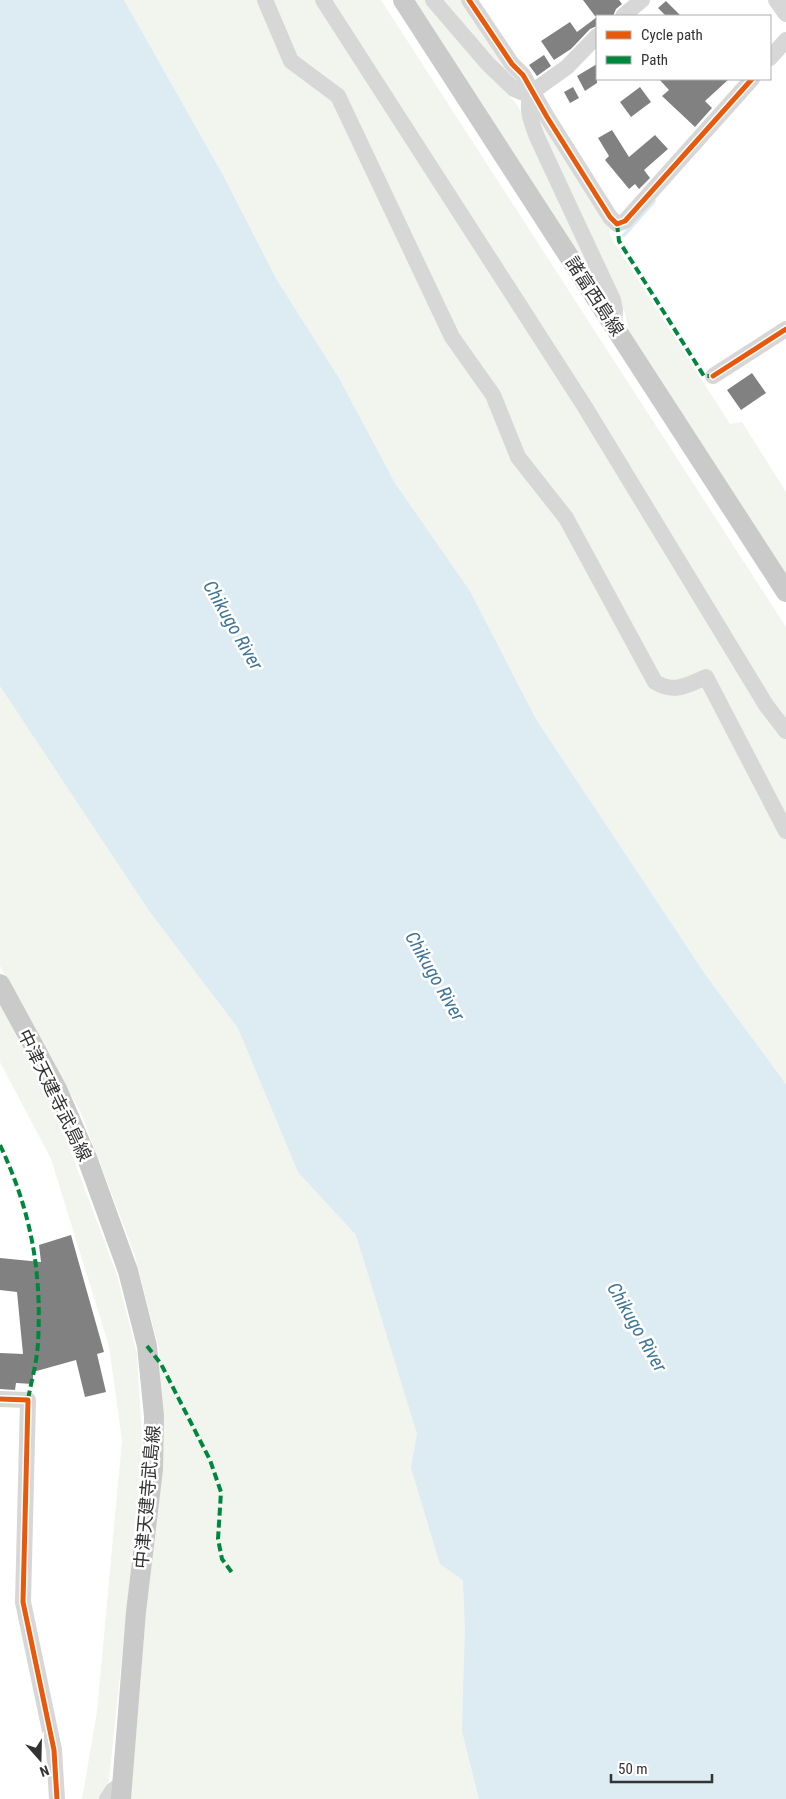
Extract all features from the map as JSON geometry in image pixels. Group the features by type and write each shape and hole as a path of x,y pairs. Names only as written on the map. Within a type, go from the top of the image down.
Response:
{"main road":[{"name":"諸富西島線","path":"403,0 786,592"},
{"name":"中津天建寺武島線","path":"0,984 57,1089 87,1158 128,1271 147,1346 154,1416 153,1469 136,1612 122,1791"}],"street":[{"path":"265,0 291,61 338,96 452,337 493,396 518,457 566,518 655,682 664,688 677,689 706,677 786,831"},
{"path":"323,0 585,407 766,705 786,731"},
{"path":"433,0 488,64 514,89 524,93 532,92"},
{"path":"469,0 512,64 523,76 610,217 617,224 625,221 751,80"},
{"path":"624,15 642,0"},
{"path":"776,0 786,14"},
{"path":"596,37 567,66 532,92 528,100 528,110 537,137 613,300 615,310 614,326"},
{"path":"771,57 786,40"},
{"path":"713,376 786,329"},
{"path":"0,1399 28,1400 23,1602 54,1750 57,1799"},
{"path":"107,1799 113,1790 122,1791"}],"shaded area":[{"path":"124,0 381,0 786,627 786,1084 705,974 536,719 470,591 395,483 339,378 277,280 223,175"},
{"path":"415,0 425,0 518,106 602,290"},
{"path":"442,0 463,0 517,79 494,61"},
{"path":"534,105 608,222 610,236 730,424 742,422 786,492 786,575 629,332 625,313 536,121"},
{"path":"0,638 178,906 443,1368 505,1799 131,1799 146,1612 163,1457 159,1349 134,1253 81,1113 0,966"},
{"path":"0,1005 54,1107 117,1275 137,1354 143,1454 109,1781 98,1799 82,1799 97,1712 122,1440 109,1346 51,1159 0,1062"}],"water":[{"name":"Chikugo River","path":"0,0 124,0 223,175 277,280 339,378 395,483 470,591 536,719 705,974 786,1084 786,1799 479,1799 462,1731 465,1627 463,1580 440,1564 411,1468 417,1434 356,1235 298,1172 238,1028 150,912 0,686"}],"building":[{"path":"583,0 619,0 622,4 616,9 613,15 595,16"},
{"path":"666,1 680,15 665,15 658,8"},
{"path":"596,18 596,26 590,29 571,49 554,60 541,41 570,22 577,32"},
{"path":"544,55 551,66 537,76 529,65"},
{"path":"596,65 597,83 585,91 577,76"},
{"path":"660,80 728,80 705,101 712,108 695,127 662,96 669,90"},
{"path":"573,87 579,98 570,103 564,92"},
{"path":"640,87 651,102 631,117 620,102"},
{"path":"612,130 629,157 655,135 668,149 644,170 650,178 639,189 635,184 629,189 605,160 609,156 598,138"},
{"path":"752,373 766,393 741,410 727,390"},
{"path":"71,1235 104,1352 97,1354 106,1392 85,1397 76,1360 33,1372 33,1384 16,1383 15,1390 0,1389 0,1353 23,1354 17,1292 0,1290 0,1258 41,1262 39,1245"}],"waterway":[{"path":"624,235 654,201"}],"marked path":[{"path":"617,224 619,241 704,376 713,376"},
{"path":"0,1145 20,1194 27,1218 36,1266 39,1317 38,1343 28,1400"},
{"path":"147,1346 161,1364 210,1460 221,1492 218,1539 222,1559 233,1574"}],"cycle path":[{"path":"469,0 512,64 523,75 610,217 617,224 625,221 751,80"},
{"path":"713,376 786,329"},
{"path":"0,1399 28,1400 23,1602 54,1750 57,1799"}]}
